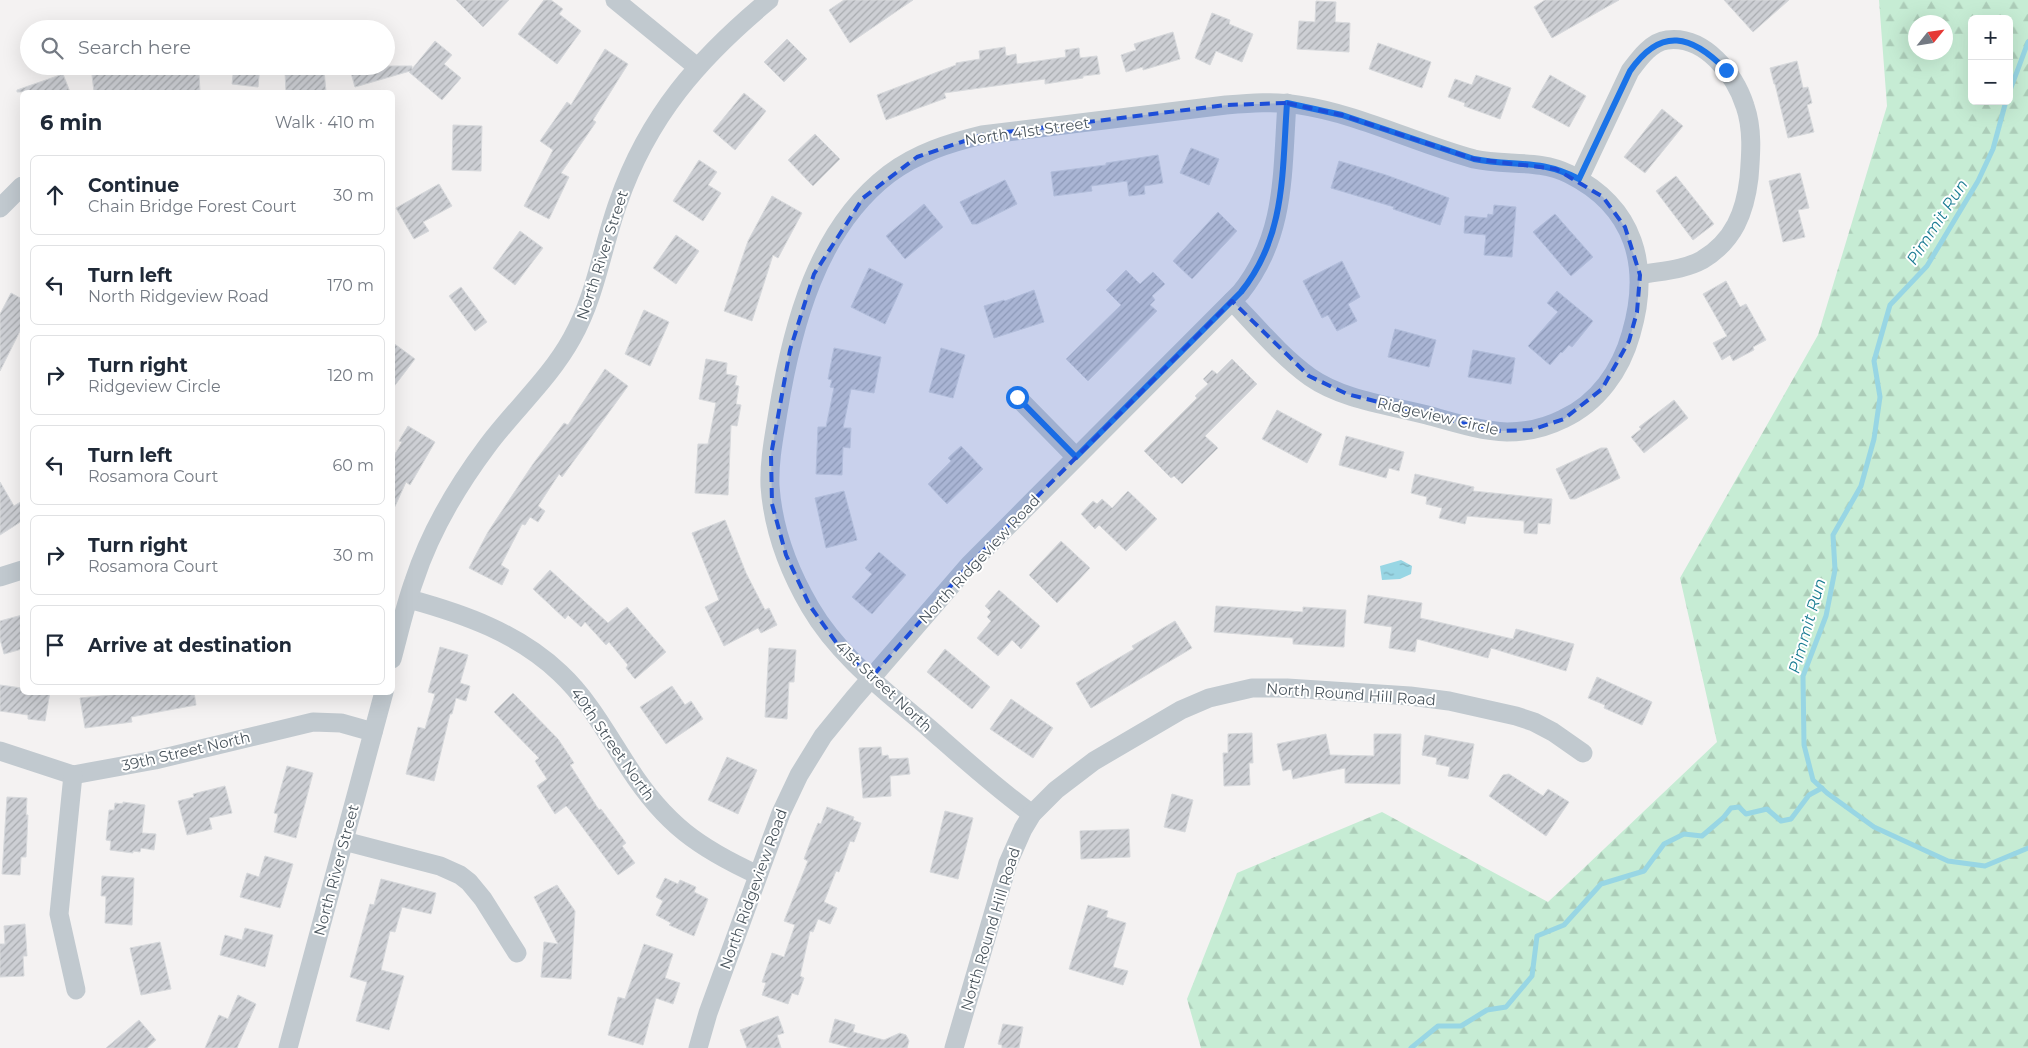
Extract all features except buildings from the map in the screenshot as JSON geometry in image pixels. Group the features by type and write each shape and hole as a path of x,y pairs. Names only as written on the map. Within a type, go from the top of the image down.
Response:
{"street":[{"path":"615,0 697,67"},
{"name":"North River Street","path":"395,648 425,552 461,485 488,445 542,381 571,340 591,297 612,222 635,161 668,103 697,67 742,22 769,0"},
{"path":"1579,179 1630,71 1640,57 1652,47 1667,40 1685,42 1701,48 1712,55 1726,70 1737,87 1746,108 1751,135 1751,160 1746,198 1740,219 1730,236 1701,260 1684,266 1640,275"},
{"name":"North 41st Street","path":"774,438 790,350 814,274 828,248 851,213 876,186 902,165 948,143 982,135 1226,105 1258,102 1287,103"},
{"name":"Ridgeview Circle","path":"1232,301 1287,357 1309,376 1333,389 1360,398 1480,429 1519,432 1542,427 1575,413 1594,398 1611,378 1624,355 1633,326 1639,299 1640,275 1631,237 1619,216 1603,197 1579,179 1544,165 1488,162 1474,159 1342,115 1287,103"},
{"name":"North Ridgeview Road","path":"698,1048 708,1013 788,794 839,716 969,566 1232,301 1257,270 1265,255 1275,227 1280,196 1287,103"},
{"path":"0,208 20,188"},
{"path":"1017,397 1076,457"},
{"name":"41st Street North","path":"774,438 770,469 772,504 780,538 792,571 810,606 823,626 849,657 872,678 1004,794 1032,814"},
{"path":"0,577 20,571"},
{"name":"40th Street North","path":"409,599 495,628 544,659 565,678 586,702 642,788 665,816 703,847 758,875"},
{"name":"North Round Hill Road","path":"954,1048 1006,869 1023,829 1032,814 1068,780 1108,752 1182,710 1209,698 1252,688 1270,687 1379,693 1449,701 1516,716 1534,722 1553,732 1583,753"},
{"name":"North River Street","path":"288,1048 383,695"},
{"name":"39th Street North","path":"0,751 73,775 155,760 313,722 341,723 373,732"},
{"path":"73,775 59,914 76,990"},
{"path":"344,841 440,866 460,875 473,886 483,899 517,953"}],"highlighted area":[{"path":"1287,103 1342,115 1474,159 1556,169 1603,197 1625,227 1640,275 1637,312 1629,341 1602,389 1564,419 1531,430 1493,431 1347,394 1309,376 1232,301 969,565 871,678 838,645 810,606 786,555 772,504 771,455 779,403 790,350 814,274 863,198 917,157 982,135 1226,105"}],"green space":[{"path":"1879,0 2028,0 2028,1048 1201,1048 1187,999 1237,873 1382,812 1548,902 1717,742 1680,578 1818,335 1887,106"}],"water":[{"path":"1401,560 1412,566 1411,574 1400,579 1382,580 1380,566"}],"waterway":[{"name":"Pimmit Run","path":"2013,82 2028,42"},
{"name":"Pimmit Run","path":"2005,105 1993,149 1978,181 1927,266 1890,305 1874,361 1880,397 1874,439 1861,486 1833,535 1835,570 1826,616 1803,676 1804,745 1813,780 1827,793 1874,827 1948,861 1985,866 2028,848"},
{"path":"1411,1048 1438,1026 1461,1026 1487,1010 1506,1007 1532,976 1537,936 1564,925 1601,884 1644,871 1664,844 1684,834 1702,836 1723,818 1731,808 1739,807 1746,814 1767,809 1781,821 1791,819 1809,795 1822,788"}],"route":[{"path":"1017,397 1076,457 1241,292 1265,255 1275,227 1280,196 1287,103 1342,115 1442,150 1474,159 1488,162 1544,165 1579,179 1630,71 1640,57 1652,47 1667,40 1685,42 1701,48 1712,55 1726,70"}]}
